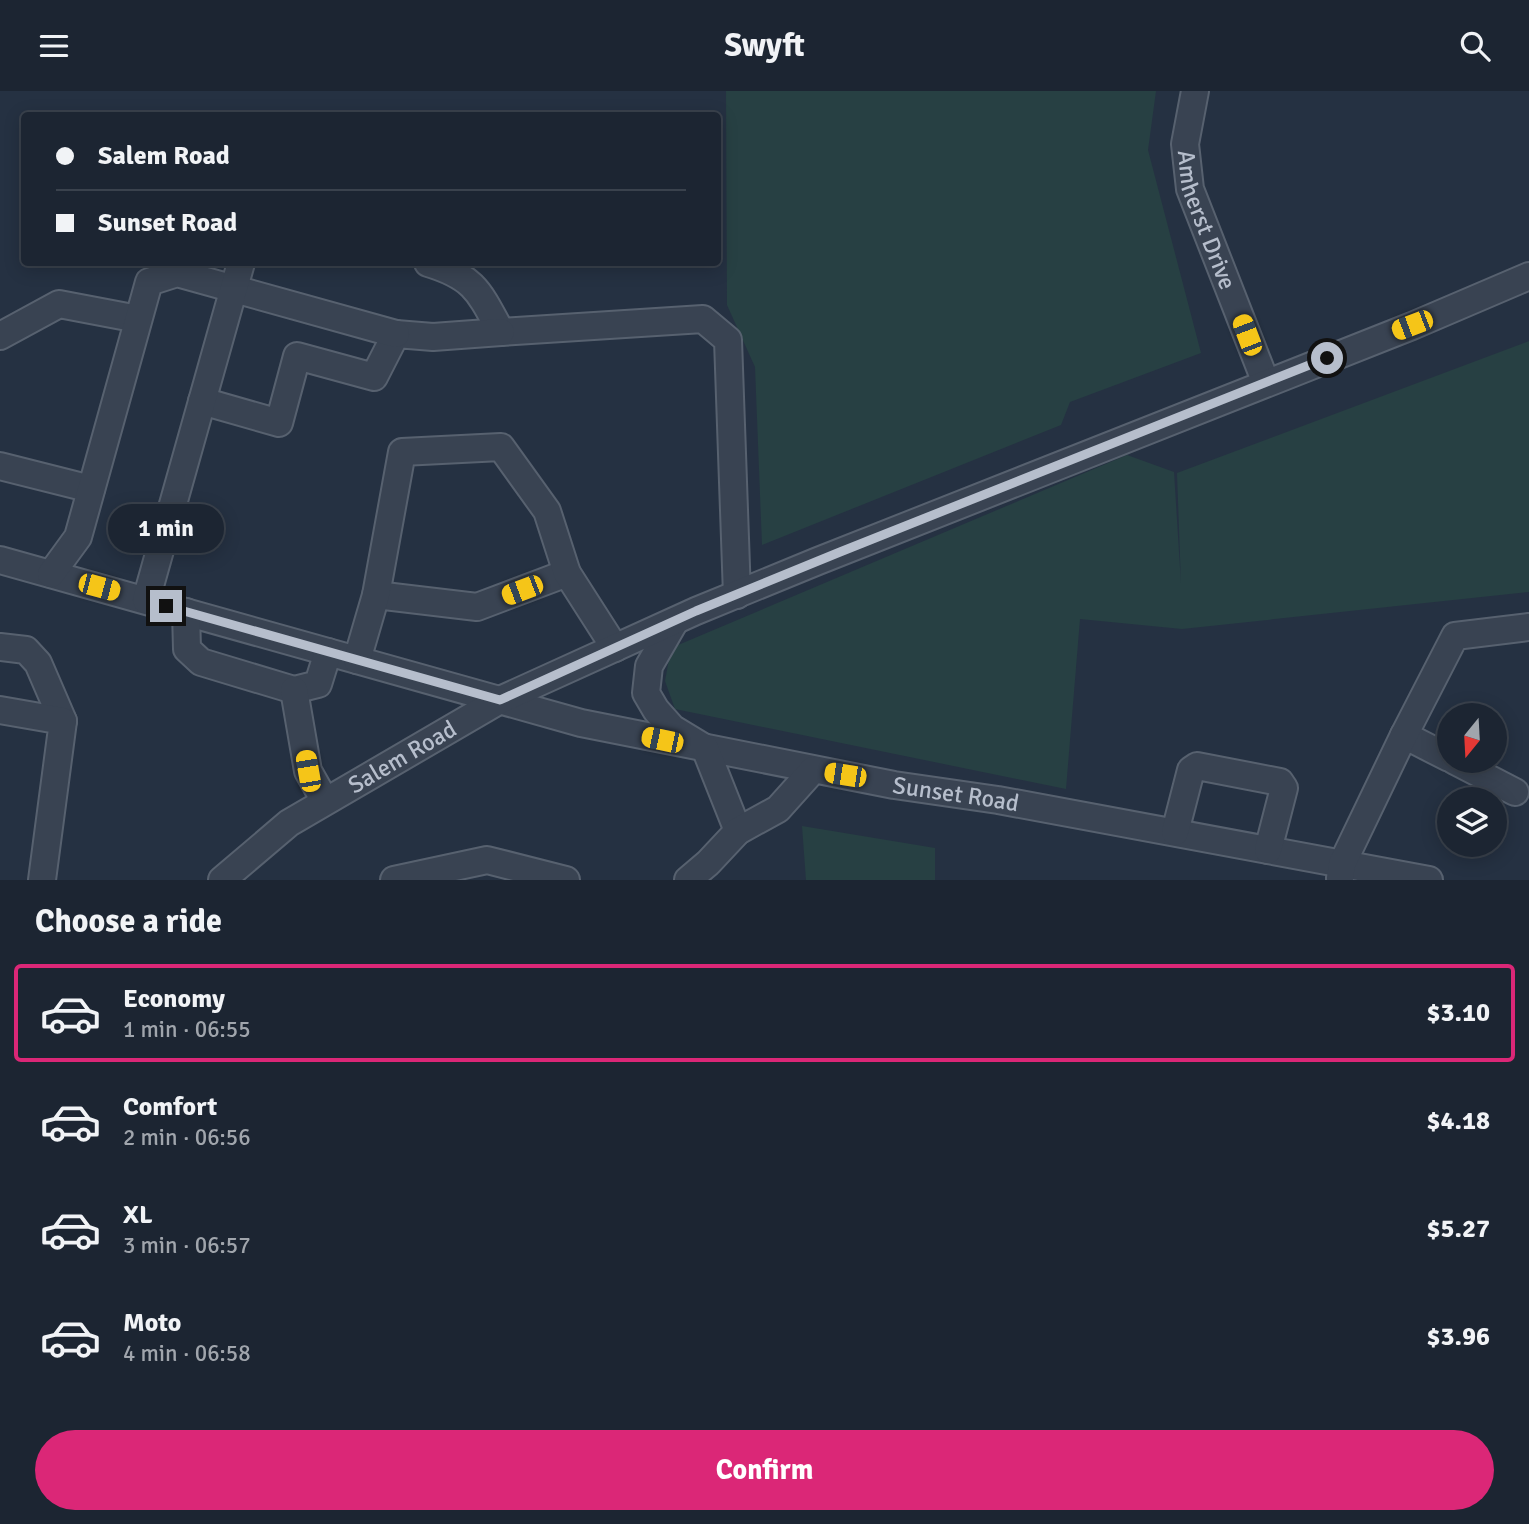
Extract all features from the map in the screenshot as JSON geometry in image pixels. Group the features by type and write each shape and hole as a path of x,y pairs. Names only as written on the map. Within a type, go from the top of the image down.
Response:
{"street":[{"name":"Amherst Drive","path":"1195,91 1185,144 1190,189 1266,383"},
{"path":"438,266 449,269 479,290 500,332"},
{"path":"51,574 78,537 149,282 177,273 238,275 396,334 433,337 703,319 728,340 737,595"},
{"path":"146,600 238,275"},
{"name":"Salem Road","path":"222,880 289,823 500,700 675,621 919,519 1529,276"},
{"path":"0,336 59,304 138,319"},
{"path":"202,401 279,423 297,356 374,377 396,334"},
{"path":"357,660 376,595 402,452 501,447 547,511 567,573 615,648"},
{"path":"0,467 91,489"},
{"name":"Sunset Road","path":"0,560 581,723 813,770 1268,850 1341,872 1429,880"},
{"path":"376,595 477,607 567,573"},
{"path":"186,612 187,649 201,662 294,690 318,684 328,652"},
{"path":"675,621 649,666 646,693 656,710 672,728 705,748 738,831"},
{"path":"1341,872 1404,735 1455,636 1529,627"},
{"path":"0,646 26,650 38,663 63,721 42,880"},
{"path":"294,690 308,771 325,800"},
{"path":"0,710 63,721"},
{"path":"1404,735 1437,752"},
{"path":"1175,832 1191,770 1197,766 1280,782 1284,789 1268,850"},
{"path":"688,880 738,831 778,809 813,770"},
{"path":"1478,773 1515,792"},
{"path":"394,880 442,875 487,860 566,880"}],"green space":[{"path":"726,91 1156,91 1148,150 1201,353 1070,402 1061,425 762,545 755,367 727,305"},
{"path":"1529,341 1529,592 1182,629 1080,619 1066,789 675,709 665,681 671,648 1127,455 1174,472 1181,584 1177,473"},
{"path":"802,826 935,848 935,880 806,880"}],"route":[{"path":"166,606 500,700 696,611 1327,358"}]}
